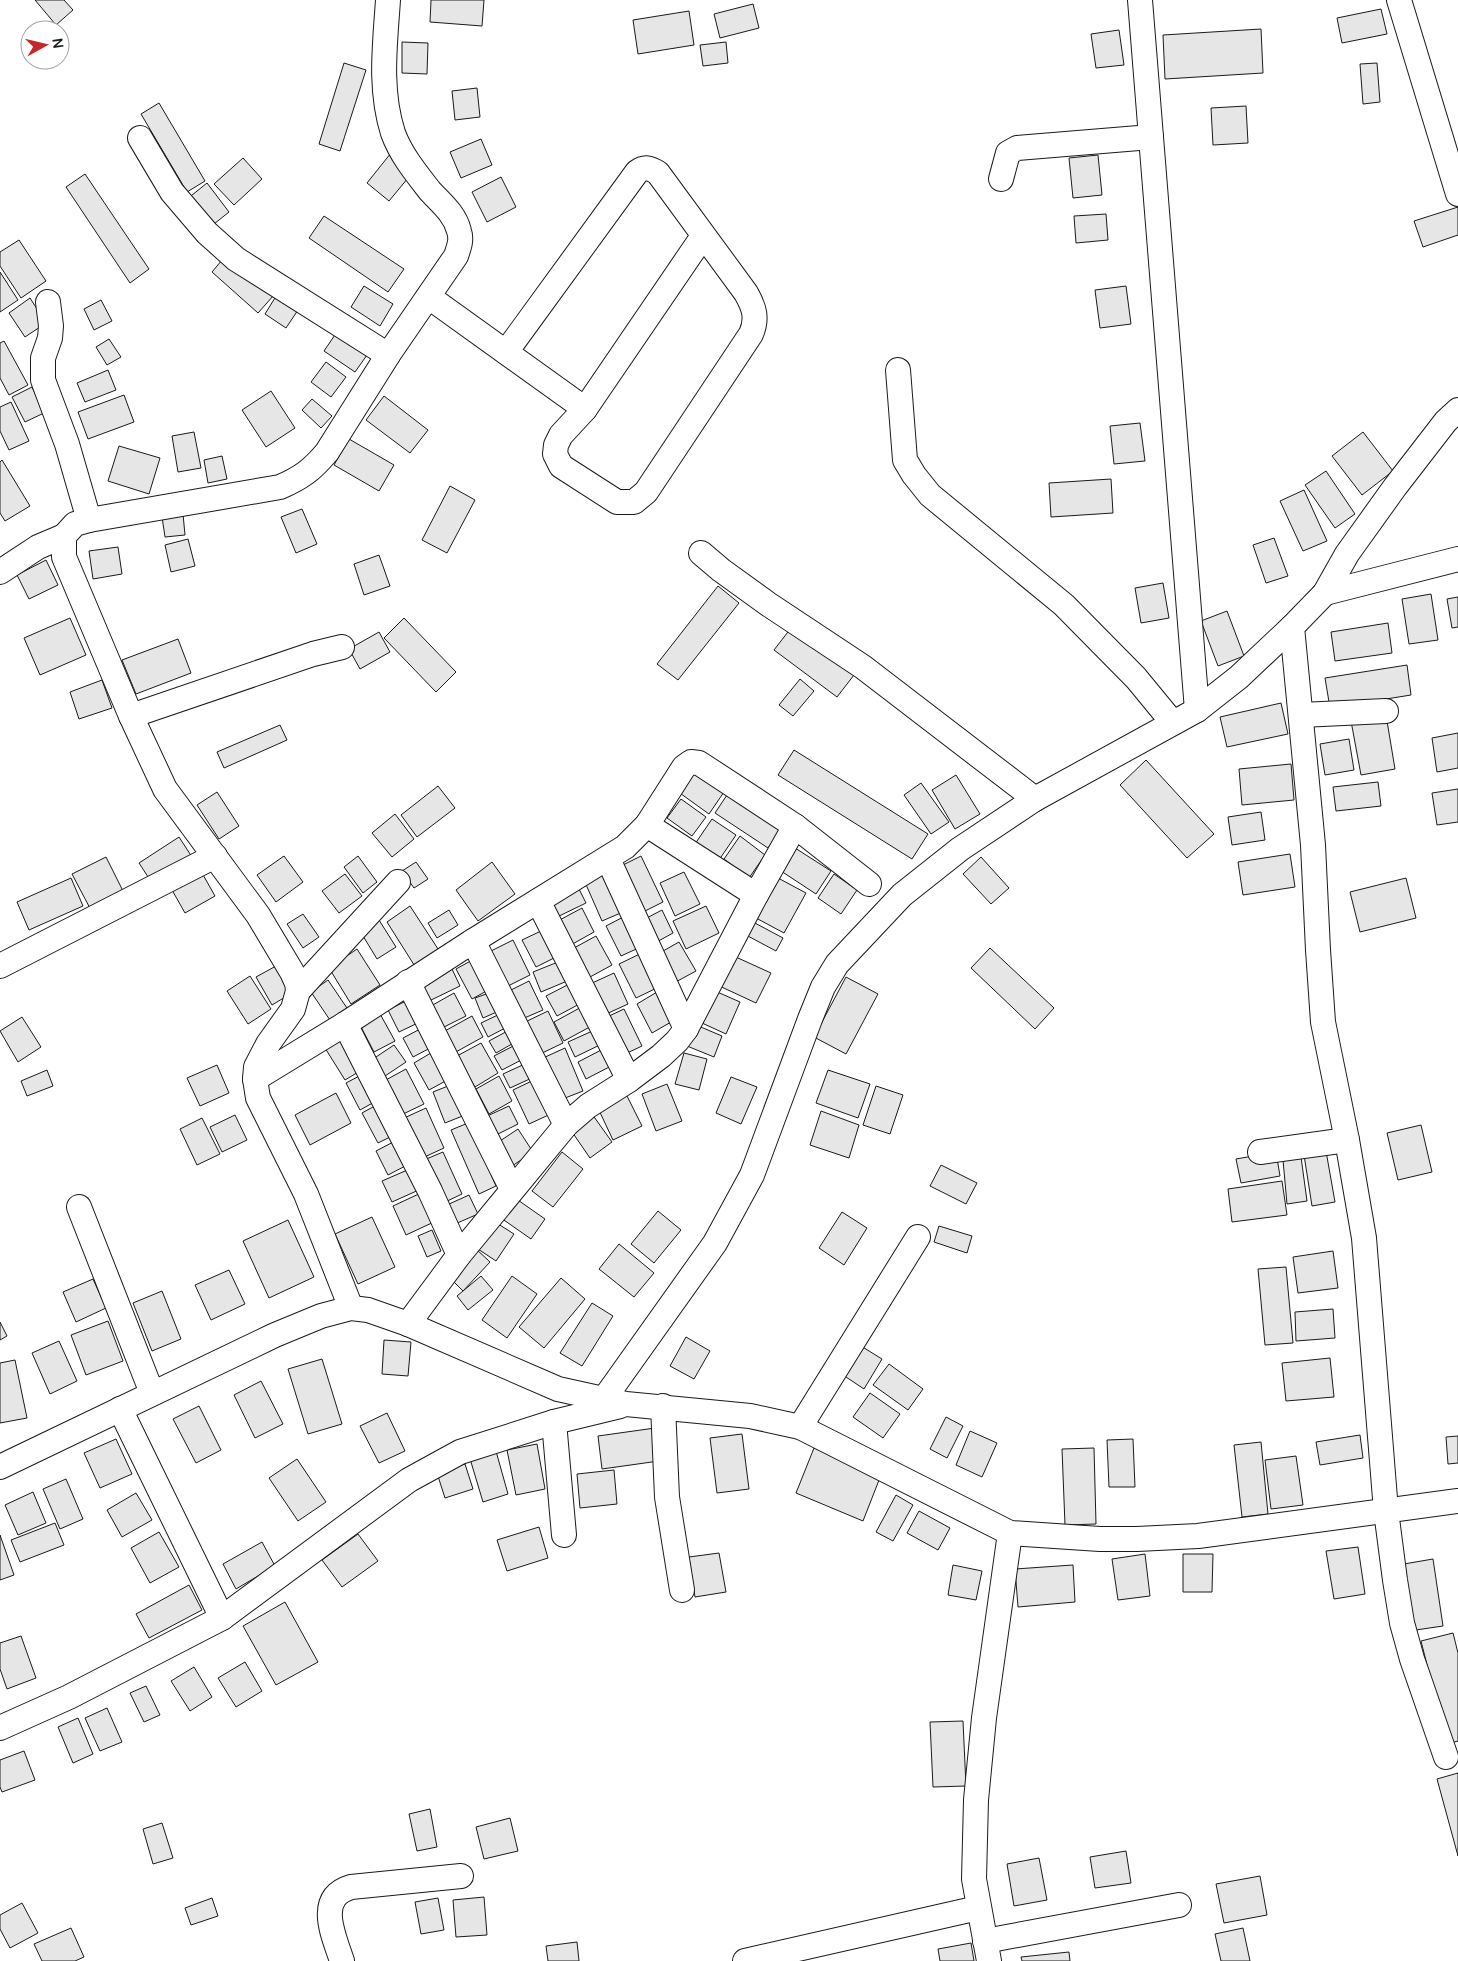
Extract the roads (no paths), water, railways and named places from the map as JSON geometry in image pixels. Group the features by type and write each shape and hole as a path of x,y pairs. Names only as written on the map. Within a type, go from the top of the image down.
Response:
{"street":[{"path":"0,572 38,547 64,536 75,524 88,520 280,487 300,478 315,466 326,452 388,355 456,256 460,245 459,228 451,212 415,172 404,156 394,134 388,113 382,71 388,0"},
{"path":"1140,0 1197,710"},
{"path":"1399,0 1458,194"},
{"path":"1001,179 1008,153 1017,148 1151,137"},
{"path":"140,138 172,192 207,234 236,258 388,355"},
{"path":"506,352 602,219 641,169 647,167 658,173 746,293 753,305 755,325 751,334 646,492 634,502 617,502 561,466 555,454 556,445 561,435 585,409 703,236"},
{"path":"429,297 585,409"},
{"path":"48,302 51,326 50,338 43,358 43,380 67,444 88,520"},
{"path":"898,370 905,460 930,496 1064,605 1136,678 1173,723"},
{"path":"0,1728 69,1697 222,1618 409,1480 460,1452 615,1402 715,1243 752,1175 810,1019 823,987 837,964 902,895 960,849 1036,799 1197,710 1239,677 1325,593 1348,554 1384,502 1446,420 1458,410"},
{"path":"64,536 64,557 131,716 165,789 258,915 292,972 298,991"},
{"path":"701,553 768,604 864,667 1036,799"},
{"path":"1325,593 1458,559"},
{"path":"1292,627 1313,845 1323,1022 1347,1140 1364,1238 1386,1511 1402,1622 1412,1659 1446,1756"},
{"path":"131,716 313,654 342,647"},
{"path":"1301,716 1386,711"},
{"path":"254,1079 345,1024 473,941 608,859 636,838 648,825 684,767 690,762 699,763 795,826 869,884"},
{"path":"648,825 756,895"},
{"path":"408,1324 459,1255 566,1125 588,1106 629,1080 661,1056 677,1041 686,1029 756,895 795,826"},
{"path":"0,966 215,856"},
{"path":"608,859 686,1029"},
{"path":"351,1308 306,1194 258,1098 254,1079 256,1067 262,1053 293,1009 298,991 398,882"},
{"path":"538,901 629,1080"},
{"path":"473,941 566,1125"},
{"path":"408,982 512,1189"},
{"path":"345,1024 430,1191 459,1255"},
{"path":"1260,1152 1347,1140"},
{"path":"79,1206 152,1394"},
{"path":"800,1426 918,1236"},
{"path":"0,1467 294,1328 321,1316 351,1308 368,1310 408,1324 558,1389 615,1402 750,1416 800,1426 1010,1533 1100,1539 1190,1536 1458,1502"},
{"path":"663,1406 668,1497 682,1590"},
{"path":"120,1409 222,1618"},
{"path":"554,1422 564,1535"},
{"path":"1010,1533 984,1718 976,1800 974,1878 987,1951 1179,1905"},
{"path":"342,1961 332,1930 330,1911 331,1901 338,1893 351,1887 461,1876"},
{"path":"745,1961 978,1908"}]}
